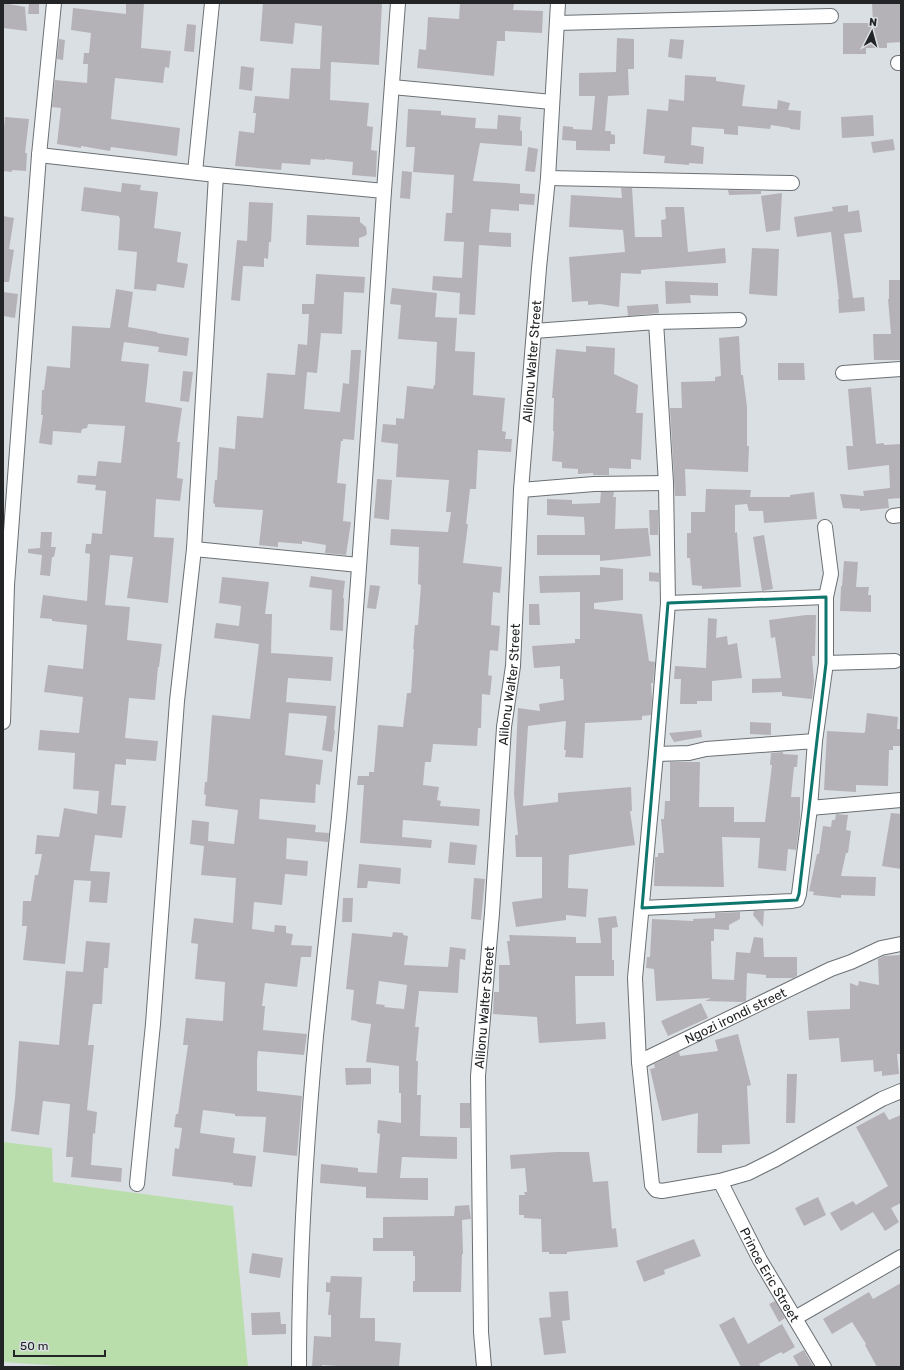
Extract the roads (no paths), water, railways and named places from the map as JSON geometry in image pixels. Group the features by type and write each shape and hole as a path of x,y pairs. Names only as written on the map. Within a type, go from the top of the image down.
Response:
{"street":[{"path":"3,722 7,585 39,156 54,3"},
{"path":"195,172 212,3"},
{"path":"299,1367 301,1229 307,1136 338,823 359,565 398,3"},
{"name":"Alilonu Walter Street","path":"484,1367 481,1332 478,1076 492,906 504,727 513,666 521,490 539,268 548,178 558,3"},
{"path":"557,23 831,16"},
{"path":"392,87 552,102"},
{"path":"39,156 384,191"},
{"path":"136,1184 153,1024 177,701 194,549 216,175"},
{"path":"548,178 792,183"},
{"path":"534,331 656,322 739,320"},
{"path":"656,322 666,483 668,603 656,754 635,978 639,1062 652,1185 656,1190 662,1191 720,1181 748,1173 776,1159 882,1098 901,1091"},
{"path":"843,373 901,369"},
{"path":"521,490 594,484 666,483"},
{"path":"642,908 797,900 810,808 815,741 826,663 826,597 830,574 825,527"},
{"path":"194,549 359,565"},
{"path":"668,603 826,597"},
{"path":"826,663 895,661"},
{"path":"656,754 689,753 706,749 815,741"},
{"path":"810,808 901,800"},
{"name":"Ngozi irondi street","path":"639,1062 831,968 851,962 881,948 901,944"},
{"name":"Prince Eric Street","path":"720,1181 760,1260 824,1367"},
{"path":"795,1318 901,1257"}]}
